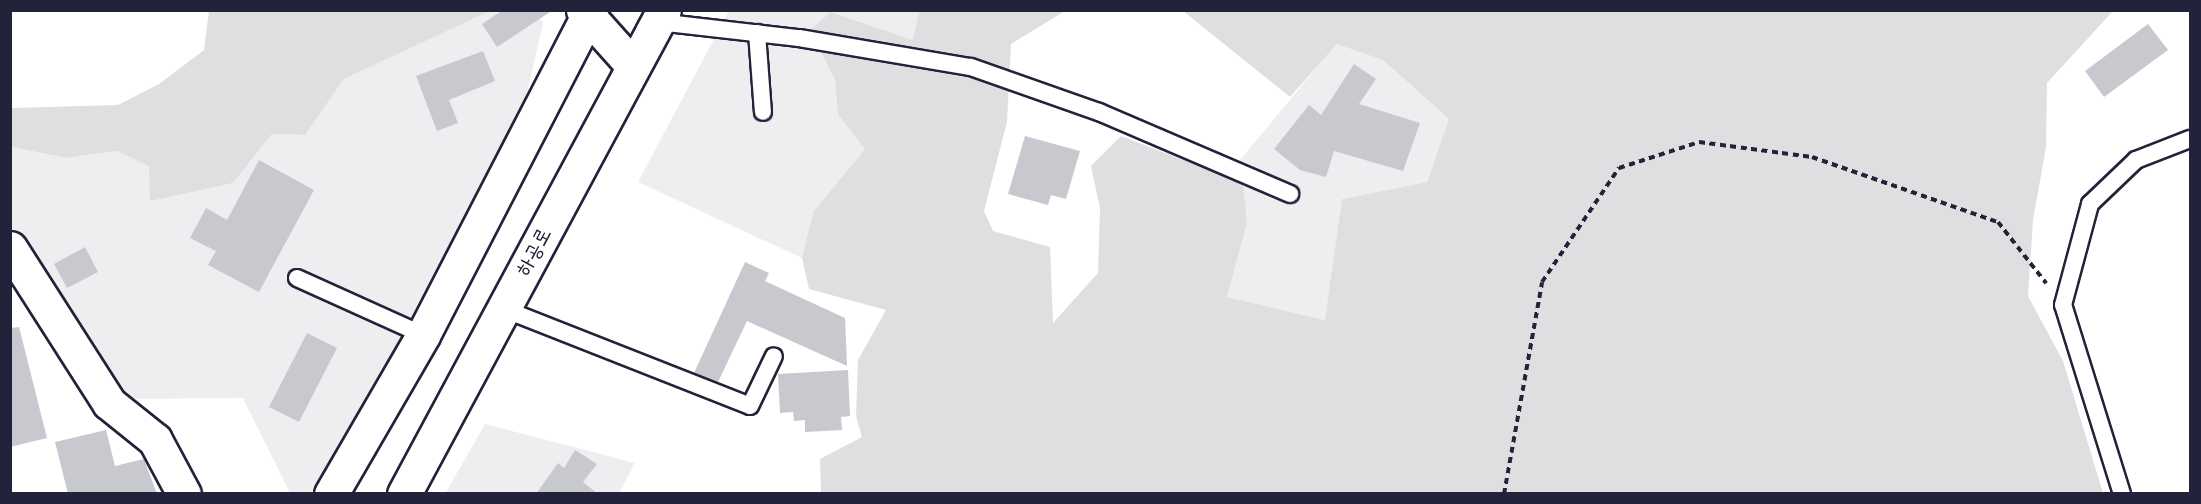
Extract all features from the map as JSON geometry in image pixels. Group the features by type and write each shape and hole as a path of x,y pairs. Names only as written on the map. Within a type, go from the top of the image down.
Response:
{"street":[{"path":"331,494 423,335 588,12 633,66"},
{"name":"하공로","path":"404,494 661,16"},
{"path":"10,248 109,403 154,440 184,494"}],"lane":[{"path":"661,16 971,67 1099,112 1290,194"},
{"path":"757,33 763,112"},
{"path":"2122,494 2064,305 2090,204 2136,160 2190,139"},
{"path":"297,278 423,335"},
{"path":"504,309 750,406 774,356"}],"path":[{"path":"1504,494 1542,282 1619,168 1699,142 1812,158 1998,222 2064,305"}],"shaded area":[{"path":"209,10 490,11 344,79 305,135 272,134 233,183 150,201 149,166 117,151 66,158 11,147 11,108 118,105 159,84 204,50"},
{"path":"490,11 534,11 543,23 520,125 418,316 314,493 290,493 243,398 125,399 11,230 10,147 65,158 117,151 150,166 150,200 233,183 272,134 305,135 344,79"},
{"path":"729,11 919,11 913,40 832,12 810,30 835,80 838,115 865,149 813,212 802,258 638,182"},
{"path":"919,11 1065,11 1011,44 1007,122 984,211 993,231 1050,247 1053,323 1098,273 1100,208 1091,166 1121,136 1243,183 1247,223 1227,297 1325,320 1342,199 1427,182 1449,119 1383,60 1337,44 1290,97 1183,11 2113,11 2047,83 2046,147 2033,220 2028,296 2063,361 2103,493 821,493 820,459 862,437 856,416 858,360 886,310 809,289 802,258 813,212 865,149 838,115 835,80 810,30 831,12 913,40"},
{"path":"1337,43 1383,60 1449,119 1427,182 1342,199 1326,320 1227,297 1247,223 1240,160"},
{"path":"485,424 635,463 619,493 445,494"}],"building":[{"path":"503,10 553,10 497,47 482,24"},
{"path":"2148,24 2168,50 2104,97 2085,71"},
{"path":"483,51 495,81 449,100 458,123 437,131 416,76"},
{"path":"1354,64 1376,79 1359,104 1420,123 1403,171 1334,151 1326,177 1300,170 1274,149 1309,105 1321,115"},
{"path":"1025,136 1080,151 1066,199 1051,195 1048,205 1008,194"},
{"path":"259,160 314,190 259,292 208,265 216,251 190,238 206,208 227,220"},
{"path":"85,247 98,272 67,288 54,264"},
{"path":"745,262 769,273 765,281 845,318 847,366 747,321 718,382 694,373"},
{"path":"19,327 47,438 10,447 10,328"},
{"path":"307,333 337,348 299,422 269,407"},
{"path":"848,370 850,416 841,417 842,430 805,432 805,420 794,421 793,412 780,413 778,374"},
{"path":"106,430 115,466 144,459 157,494 68,494 55,442"},
{"path":"575,450 597,464 583,482 598,494 536,494 558,463 564,468"}]}
